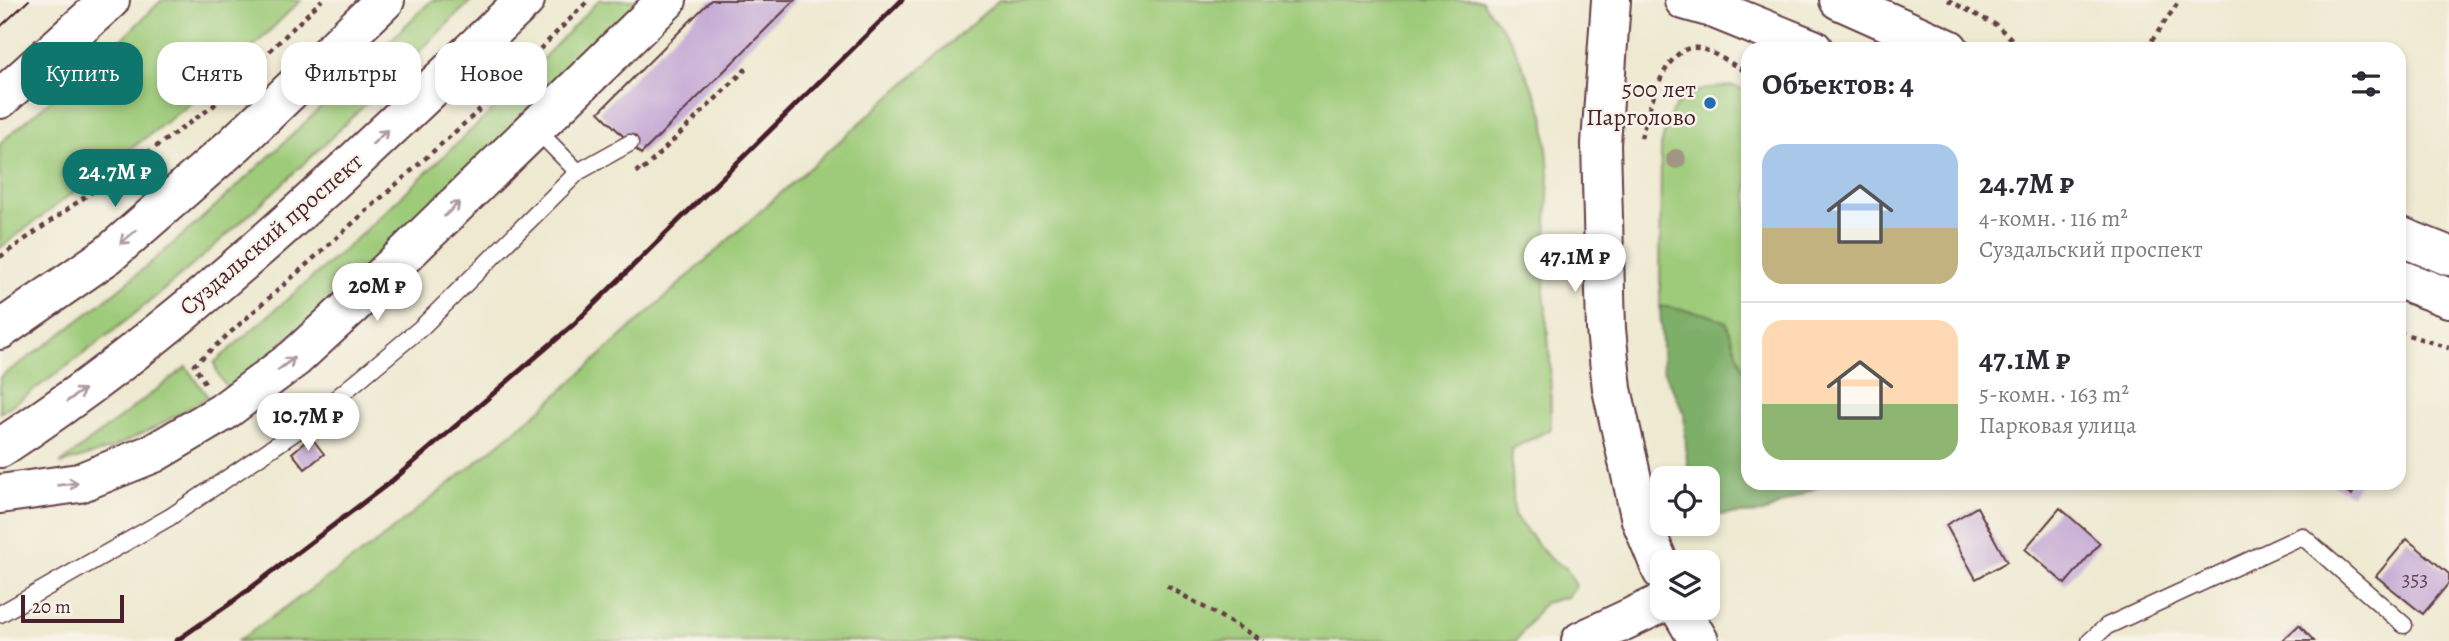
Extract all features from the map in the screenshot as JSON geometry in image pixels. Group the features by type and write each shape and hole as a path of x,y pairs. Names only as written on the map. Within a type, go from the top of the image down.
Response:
{"main road":[{"path":"0,99 110,0"},
{"path":"8,321 108,255 235,144 385,0"},
{"name":"Суздальский проспект","path":"0,449 138,350 230,274 325,190 525,0"},
{"path":"0,494 79,483 154,453 223,412 304,349 667,0"},
{"path":"1611,0 1601,144 1608,341 1612,389 1641,520 1653,550"},
{"path":"1684,0 1712,8 1796,42"},
{"path":"1839,0 1933,42"},
{"path":"2406,239 2449,256"},
{"path":"2406,282 2449,298"},
{"path":"1581,641 1650,609"},
{"path":"1687,620 1699,641"}],"lane":[{"path":"535,128 578,172"},
{"path":"0,614 170,517 297,431 422,327 578,172 624,147"},
{"path":"2090,641 2108,626 2302,536 2404,625"}],"path":[{"path":"0,257 212,107 322,0"},
{"path":"194,365 475,114 589,0"},
{"path":"1948,0 1996,25 2015,42"},
{"path":"2151,42 2180,0"},
{"path":"1641,151 1641,137 1662,74 1682,51 1699,48 1741,69"},
{"path":"624,147 640,173 750,65"},
{"path":"2406,334 2449,348"},
{"path":"1167,586 1263,641"}],"green space":[{"path":"162,0 301,0 258,42 157,42 157,105 189,105 0,248 0,143 45,105 143,105 143,42 119,42"},
{"path":"432,0 472,0 421,49 421,42 388,42"},
{"path":"599,0 644,0 547,94 547,54"},
{"path":"999,0 1481,0 1512,42 1544,114 1549,174 1544,289 1550,360 1551,429 1511,449 1514,516 1549,558 1566,568 1576,586 1567,597 1544,603 1516,641 238,641 376,543 537,413"},
{"path":"1732,86 1741,89 1741,371 1660,306 1661,146 1665,130 1675,107 1683,99 1716,87"},
{"path":"323,105 364,105 246,218 187,270 127,320 0,413 0,377 115,292"},
{"path":"498,105 536,105 336,296 228,389 214,363 353,242"},
{"path":"1660,306 1706,314 1726,322 1741,363 1741,490 1811,490 1763,513 1720,515 1720,466 1689,466 1684,412 1663,370"},
{"path":"186,367 208,397 110,449 60,464"}],"building":[{"path":"711,0 795,0 641,154 599,112"},
{"path":"311,437 324,454 305,469 292,453"},
{"path":"1977,507 2007,562 1976,579 1946,525"},
{"path":"2060,508 2100,543 2065,584 2025,549"},
{"path":"2407,539 2449,574 2449,583 2423,614 2376,576"},
{"path":"2299,625 2314,641 2282,641"}],"tram line":[{"path":"0,27 29,0"}],"railway":[{"path":"176,641 231,603 393,480 574,324 902,0"}],"place":[{"name":"500 лет Парголово","path":"1710,103"}]}
